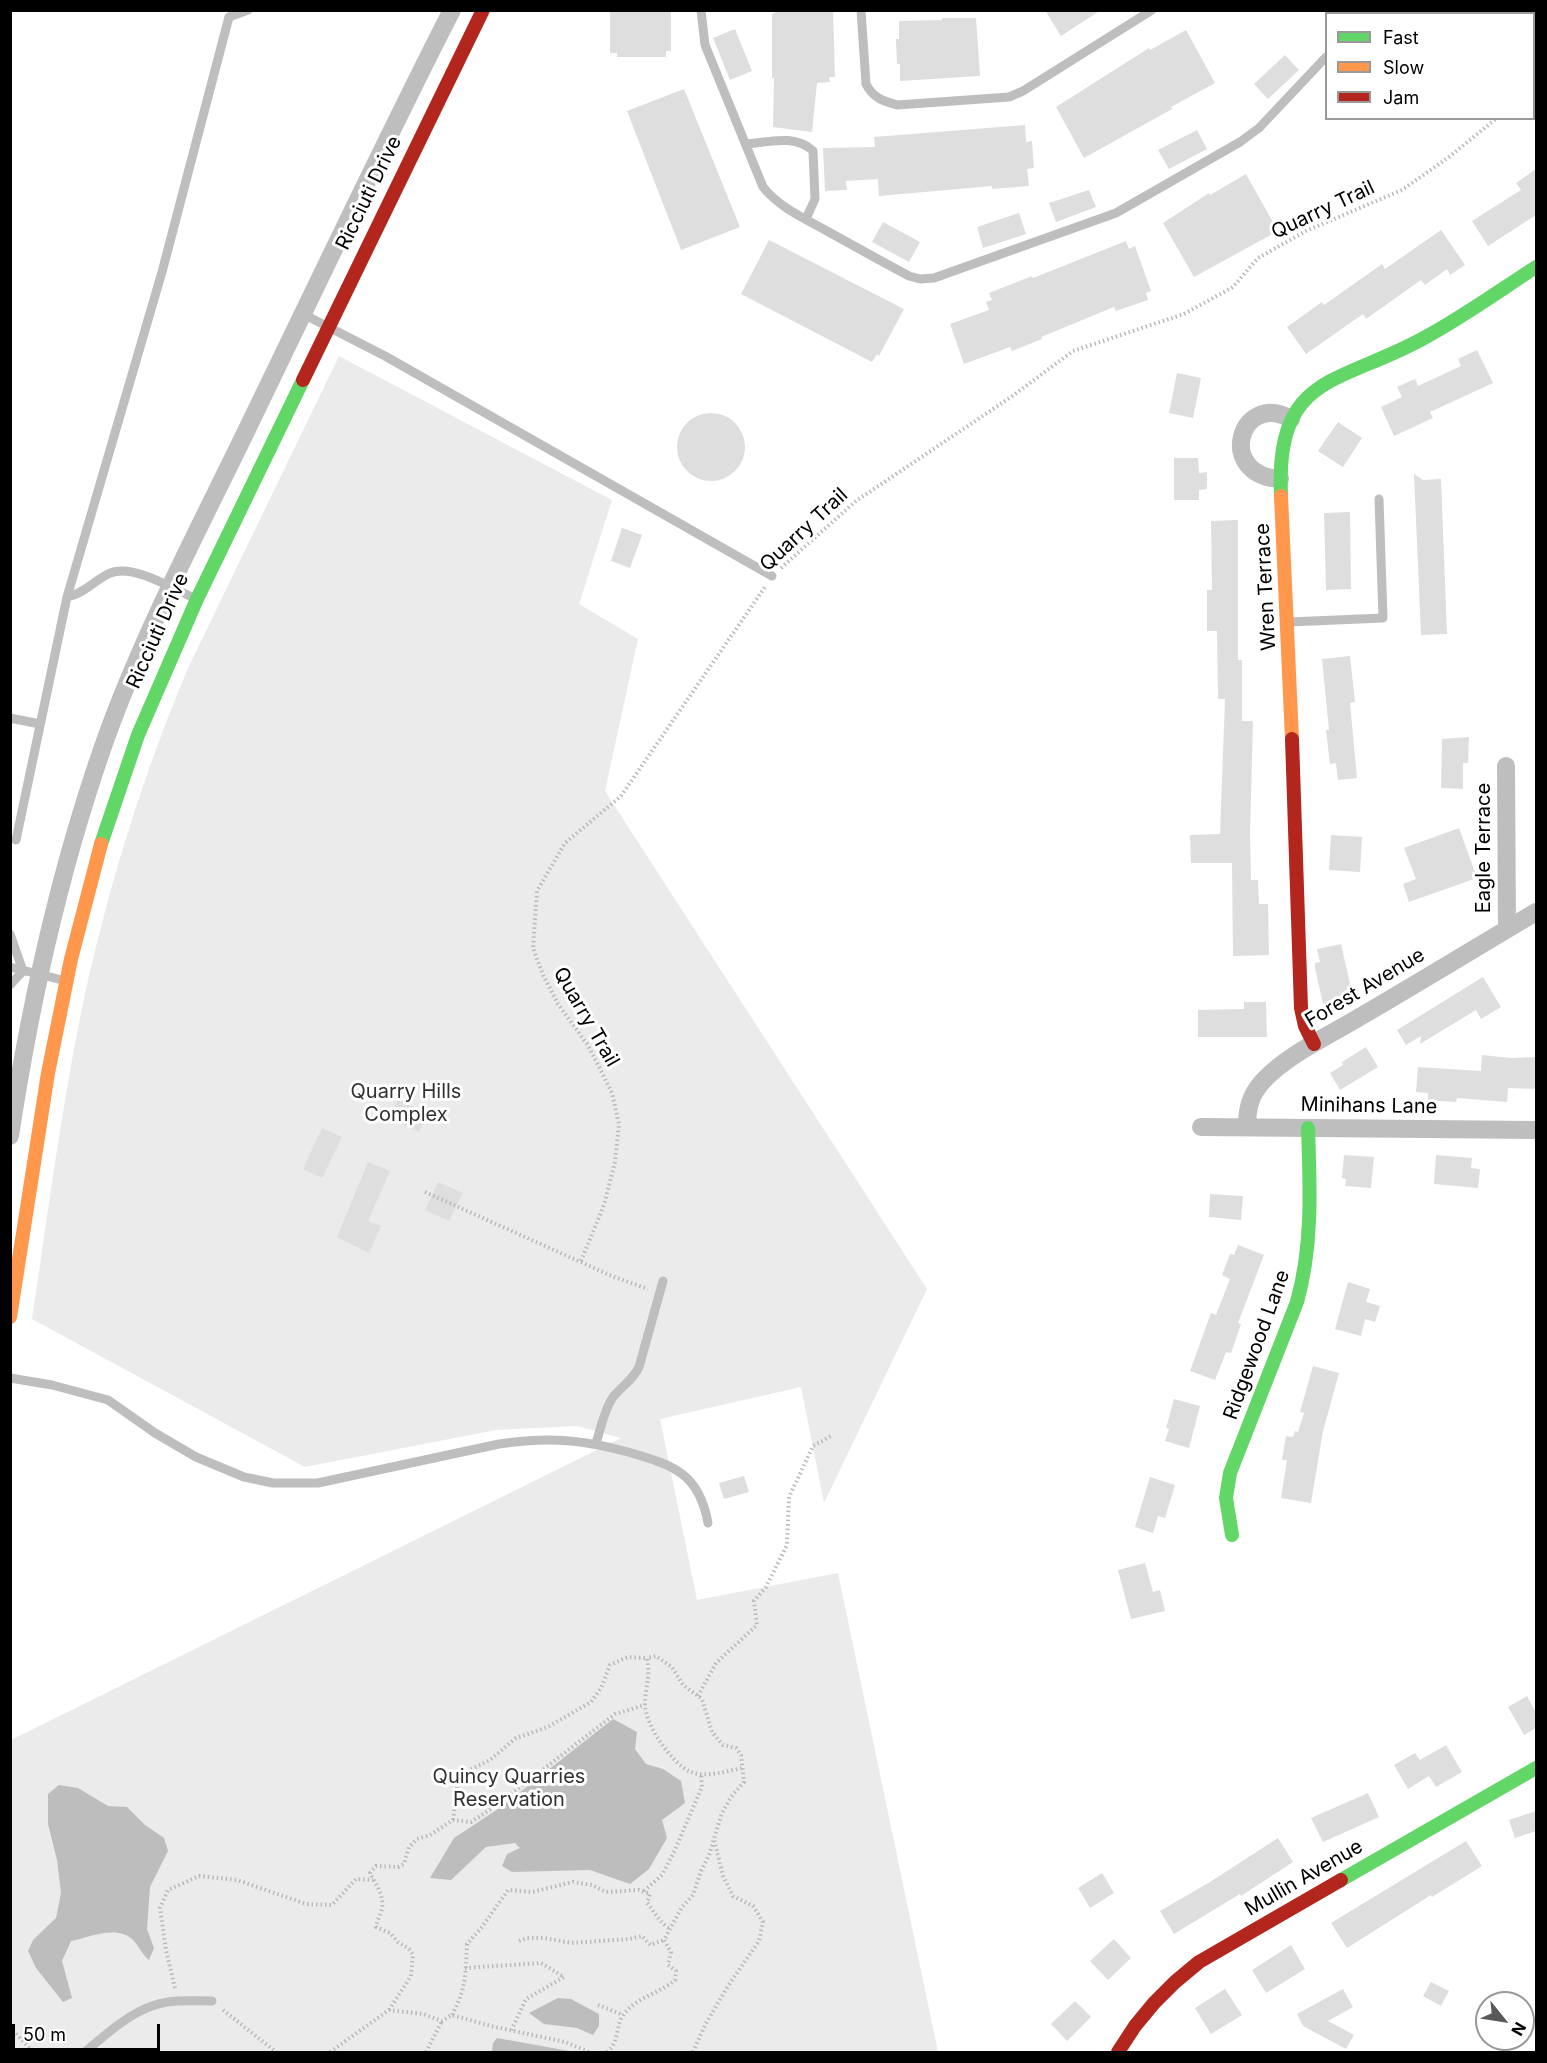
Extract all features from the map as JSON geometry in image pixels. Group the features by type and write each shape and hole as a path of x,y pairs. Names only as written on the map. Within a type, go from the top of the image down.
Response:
{"street":[{"name":"Ricciuti Drive","path":"10,1136 24,1055 32,973 100,759 125,691 170,587 452,10"},
{"name":"Ricciuti Drive","path":"10,1317 48,1073 67,981 92,876 147,710 197,599 483,10"},
{"name":"Wren Terrace","path":"1314,1044 1305,1026 1301,1008 1280,479 1282,445 1291,419 1307,398 1329,382 1420,340 1536,267"},
{"path":"1280,479 1264,477 1252,470 1242,456 1241,439 1252,420 1266,412 1280,414 1291,419"},
{"name":"Eagle Terrace","path":"1506,766 1507,930"},
{"name":"Forest Avenue","path":"1247,1127 1248,1105 1258,1086 1273,1072 1314,1044 1536,912"},
{"name":"Minihans Lane","path":"1201,1127 1536,1130"},
{"name":"Ridgewood Lane","path":"1232,1535 1226,1498 1230,1473 1297,1302 1305,1274 1308,1248 1308,1128"},
{"name":"Mullin Avenue","path":"1118,2052 1148,2008 1172,1983 1199,1962 1536,1768"}],"lane":[{"path":"16,840 67,597 162,272 229,17 248,10"},
{"path":"702,10 705,45 767,192 782,206 909,276 920,279 934,278 1116,213 1240,142 1259,128 1325,58"},
{"path":"861,10 866,84 871,94 882,101 897,105 1009,97 1152,10"},
{"path":"746,144 792,140 806,144 813,151 814,199 806,219"},
{"path":"303,314 385,356 772,576"},
{"path":"1287,622 1383,618 1379,500"},
{"path":"67,597 80,592 107,574 122,570 142,575 197,599"},
{"path":"10,718 40,724"},
{"path":"10,934 32,973"},
{"path":"10,967 67,981"},
{"path":"10,985 32,973"},
{"path":"596,1443 608,1405 635,1375 639,1367 663,1281"},
{"path":"10,1378 63,1388 108,1400 161,1437 211,1464 244,1477 273,1484 318,1483 499,1444 528,1440 560,1439 596,1443 663,1462 680,1472 700,1495 708,1523"},
{"path":"85,2052 112,2030 156,2005 177,2001 212,2001"}],"path":[{"name":"Quarry Trail","path":"581,1261 604,1205 615,1162 619,1124 612,1093 587,1044 558,1004 543,975 533,948 537,891 565,843 621,796 772,576 856,501 1011,397 1072,351 1184,314 1233,287 1258,258 1306,231 1402,190 1449,157 1495,120"},
{"path":"425,1192 622,1280 660,1292"},
{"path":"698,1696 716,1663 757,1625 754,1601 766,1587 787,1545 789,1497 813,1446 831,1436"},
{"path":"453,1820 459,1775 490,1760 516,1738 548,1727 591,1702 601,1688 610,1665 628,1657 656,1656 672,1666 683,1684 702,1699 712,1732 723,1745 736,1748 741,1755 744,1782 731,1797 722,1813 693,1895 682,1907 664,1940 650,1945 642,1936 629,1940 572,1943 544,1938 527,1938 519,1941"},
{"path":"647,1658 650,1673 645,1706 648,1720 658,1742 691,1772 742,1768"},
{"path":"330,2052 390,2010 411,1976 413,1955 409,1948 398,1942 390,1933 376,1926 382,1912 383,1899 370,1873 376,1866 398,1868 404,1863 409,1847 417,1839 430,1835 453,1820 471,1822 497,1805 615,1714 645,1706"},
{"path":"644,1891 662,1875 674,1852 702,1787 701,1773"},
{"path":"693,2052 705,2025 728,1986 759,1941 763,1922 753,1906 733,1896 723,1876 714,1838"},
{"path":"177,2001 160,1908 168,1890 200,1876 237,1880 306,1904 333,1905 356,1879 373,1880"},
{"path":"426,2052 441,2021 452,2015 462,1994 466,1977 467,1944 482,1928 508,1890 532,1892 573,1882 592,1885 606,1893 644,1891 650,1894 647,1903 662,1925 671,1929"},
{"path":"607,2052 618,2036 623,2015 644,1997 666,1988 675,1980 676,1971 668,1965 671,1952 664,1940"},
{"path":"465,1968 541,1963 564,1977 526,2000 511,2031"},
{"path":"212,2001 276,2052"},
{"path":"598,2005 623,2015"},
{"path":"390,2010 423,2014 441,2021"},
{"path":"452,2015 511,2031 565,2042 589,2052"},
{"path":"10,2027 33,2052"}],"green space":[{"path":"339,356 612,500 579,604 638,639 605,791 927,1289 824,1503 801,1387 660,1419 697,1600 838,1573 938,2052 11,2052 11,1740 621,1438 577,1426 496,1430 305,1467 32,1319 60,1131 80,1018 113,883 140,795 189,666"}],"shaded area":[{"path":"613,1719 637,1732 635,1749 646,1764 663,1769 681,1781 685,1803 662,1820 667,1838 649,1869 630,1884 590,1870 512,1872 502,1866 507,1854 520,1848 515,1843 486,1847 451,1880 430,1878 454,1838 501,1807"},
{"path":"59,1785 78,1788 108,1806 127,1807 145,1825 164,1838 168,1851 150,1887 147,1929 154,1948 149,1960 134,1941 120,1933 104,1933 71,1941 62,1961 72,1998 63,2002 36,1968 28,1951 33,1940 56,1918 61,1893 57,1860 48,1824 48,1794"},
{"path":"558,1998 571,1999 599,2014 599,2026 593,2035 577,2028 544,2024 529,2013"},
{"path":"497,2038 575,2052 492,2052 493,2043"}],"building":[{"path":"610,10 671,10 671,51 666,51 666,57 617,57 617,53 610,53"},
{"path":"780,10 833,10 835,77 829,77 830,82 817,83 812,132 773,127 772,14"},
{"path":"1045,10 1101,10 1061,36"},
{"path":"942,18 976,18 980,76 900,81 896,39 899,39 899,21 942,20"},
{"path":"735,29 752,71 730,80 713,38"},
{"path":"1186,30 1215,83 1084,158 1056,107 1149,48 1150,50"},
{"path":"1285,55 1299,70 1268,99 1254,84"},
{"path":"684,89 740,227 681,250 627,111"},
{"path":"1025,125 1026,142 1032,141 1034,168 1027,169 1029,186 992,189 992,186 879,196 878,179 846,181 847,190 825,191 823,148 875,147 874,137"},
{"path":"1197,130 1207,149 1169,169 1158,150"},
{"path":"1536,169 1536,215 1488,246 1472,221 1521,190 1516,183"},
{"path":"1246,174 1278,231 1194,277 1163,223 1209,193 1210,195"},
{"path":"1089,190 1096,207 1056,222 1049,203"},
{"path":"1019,213 1026,234 983,248 977,227"},
{"path":"883,222 920,242 909,262 872,242"},
{"path":"1441,230 1465,265 1450,275 1447,269 1425,285 1421,280 1366,319 1363,314 1306,354 1287,327 1322,302 1324,305 1382,264 1385,269"},
{"path":"769,240 904,309 879,356 877,354 872,362 741,294"},
{"path":"1126,241 1129,249 1135,246 1151,291 1146,293 1148,300 1116,311 1114,307 1012,351 1010,347 964,364 950,324 989,310 986,302 992,300 989,293"},
{"path":"1477,350 1493,383 1430,412 1433,418 1394,436 1381,407 1402,397 1397,387 1415,379 1418,386 1461,366 1458,359"},
{"path":"1177,373 1201,378 1193,418 1169,413"},
{"path":"718,413 730,419 739,428 745,440 743,460 735,471 718,481 704,481 687,471 679,460 677,440 687,423 698,415"},
{"path":"1338,422 1362,438 1343,467 1318,451"},
{"path":"1174,458 1198,458 1199,473 1207,472 1207,489 1199,490 1199,500 1174,500"},
{"path":"1414,474 1423,480 1441,479 1447,634 1421,635"},
{"path":"1350,512 1351,589 1326,590 1324,513"},
{"path":"1238,520 1238,660 1242,660 1242,721 1253,721 1251,880 1258,880 1259,904 1268,904 1269,955 1233,956 1232,863 1191,863 1190,835 1220,834 1225,699 1218,699 1217,631 1207,631 1207,590 1212,590 1211,521"},
{"path":"622,528 642,535 630,568 611,561"},
{"path":"1350,656 1355,702 1350,703 1357,778 1338,780 1336,763 1330,764 1322,659"},
{"path":"1469,737 1468,763 1463,763 1463,789 1441,788 1442,739"},
{"path":"1459,828 1477,878 1409,902 1403,884 1416,879 1404,848"},
{"path":"1331,835 1362,837 1360,872 1329,870"},
{"path":"1341,944 1353,997 1323,1004 1315,968 1315,963 1320,962 1317,949"},
{"path":"1483,977 1501,1007 1481,1019 1476,1010 1420,1044 1421,1036 1406,1045 1397,1030"},
{"path":"1244,1002 1266,1002 1267,1037 1198,1037 1198,1010 1244,1009"},
{"path":"1366,1047 1378,1067 1340,1090 1330,1073 1343,1065 1342,1062"},
{"path":"1482,1055 1511,1058 1536,1057 1536,1089 1508,1088 1507,1102 1457,1098 1456,1102 1428,1100 1428,1093 1416,1092 1418,1067 1481,1071"},
{"path":"397,1100 428,1113 419,1132 390,1118"},
{"path":"322,1128 342,1137 322,1178 303,1169"},
{"path":"1344,1155 1374,1157 1371,1188 1345,1186 1346,1179 1342,1178"},
{"path":"1436,1155 1472,1158 1471,1168 1480,1169 1478,1188 1434,1184"},
{"path":"368,1162 390,1171 368,1221 381,1226 369,1253 337,1237"},
{"path":"438,1182 463,1193 449,1221 425,1210"},
{"path":"1210,1194 1243,1196 1241,1220 1209,1217"},
{"path":"1238,1245 1264,1255 1238,1323 1241,1324 1231,1353 1226,1352 1215,1380 1190,1371 1211,1313 1216,1315 1230,1279 1222,1275 1230,1254 1234,1255"},
{"path":"1348,1282 1370,1289 1366,1302 1380,1306 1375,1322 1365,1319 1361,1336 1335,1329"},
{"path":"1313,1366 1339,1373 1323,1431 1311,1503 1281,1498 1287,1460 1282,1460 1286,1436 1293,1437 1295,1431 1298,1432 1304,1413 1300,1412"},
{"path":"1174,1399 1200,1406 1189,1448 1165,1441"},
{"path":"744,1476 749,1492 724,1499 719,1483"},
{"path":"1150,1477 1175,1485 1165,1518 1158,1516 1153,1533 1135,1527"},
{"path":"1145,1563 1153,1592 1160,1590 1165,1611 1131,1619 1118,1570"},
{"path":"1527,1696 1536,1713 1536,1728 1524,1735 1508,1707"},
{"path":"1446,1745 1462,1772 1436,1787 1429,1776 1408,1789 1394,1765 1415,1753 1420,1760"},
{"path":"1368,1793 1379,1817 1323,1842 1311,1818"},
{"path":"1536,1811 1536,1831 1515,1838 1509,1820"},
{"path":"1278,1838 1293,1862 1241,1896 1240,1894 1174,1934 1160,1911"},
{"path":"1466,1841 1482,1866 1347,1948 1331,1923"},
{"path":"1102,1873 1114,1893 1090,1908 1078,1888"},
{"path":"1114,1939 1131,1958 1108,1980 1090,1961"},
{"path":"1291,1945 1305,1969 1266,1993 1252,1970"},
{"path":"1431,1982 1449,1991 1441,2006 1423,1996"},
{"path":"1225,1989 1242,2015 1211,2034 1195,2008"},
{"path":"1343,1989 1353,2007 1328,2021 1354,2035 1346,2049 1303,2026 1297,2014"},
{"path":"1075,2001 1091,2017 1067,2041 1051,2024"}],"traffic: fast":[{"path":"1281,496 1282,456 1289,426 1301,404 1318,388 1424,338 1467,313 1536,267"},
{"path":"101,844 138,735 197,599 303,380"},
{"path":"1232,1535 1226,1498 1230,1473 1297,1302 1302,1281 1309,1216 1308,1128"},
{"path":"1341,1880 1536,1768"}],"traffic: slow":[{"path":"1281,496 1292,739"},
{"path":"10,1317 48,1073 71,959 101,844"}],"traffic: jam":[{"path":"303,380 483,10"},
{"path":"1292,739 1301,1008 1305,1026 1314,1044"},
{"path":"1118,2052 1154,2003 1199,1962 1341,1880"}],"park label":[{"name":"Quarry Hills Complex","path":"406,1104"},
{"name":"Quincy Quarries Reservation","path":"509,1788"}]}
